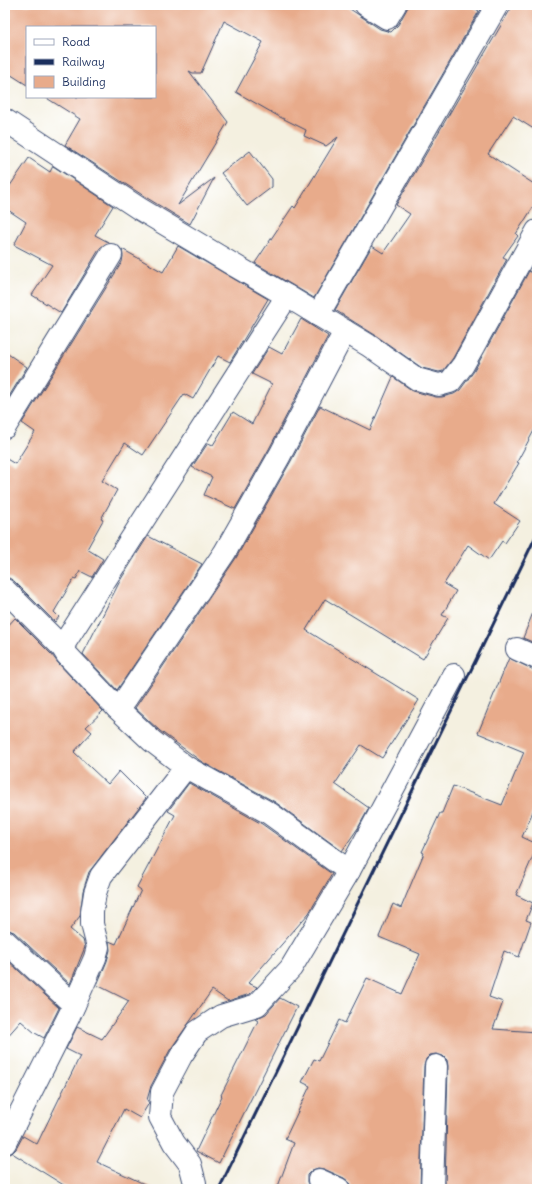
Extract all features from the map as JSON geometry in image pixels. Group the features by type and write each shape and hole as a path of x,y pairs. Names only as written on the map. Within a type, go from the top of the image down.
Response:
{"street":[{"path":"366,5 387,18 395,5"},
{"path":"318,315 497,5"},
{"path":"5,120 140,209 318,315 417,379 439,385 450,382 463,365 537,231"},
{"path":"5,427 111,256"},
{"path":"62,647 287,296"},
{"path":"117,708 125,700 225,552 280,455 345,332"},
{"path":"5,590 62,647 67,655 117,708 152,741 186,767 269,813 349,871"},
{"path":"517,649 537,658"},
{"path":"193,1189 196,1183 190,1164 174,1143 160,1117 162,1092 181,1056 197,1032 220,1016 257,1005 291,968 349,871 454,675"},
{"path":"5,1143 74,1005 95,958 98,947 92,924 92,912 95,893 101,876 186,767"},
{"path":"5,941 74,1005"},
{"path":"432,1189 436,1066"},
{"path":"319,1180 339,1189"}],"building":[{"path":"5,5 344,5 380,29 391,32 398,25 409,5 470,5 479,11 314,298 255,263 293,206 295,208 338,137 326,146 304,136 306,130 236,92 263,42 224,21 201,73 193,73 189,71 228,122 178,205 214,178 190,224 65,145 80,119 47,98 156,98 156,26 26,26 26,84 5,71"},
{"path":"513,5 537,5 537,131 513,116 488,154 537,186 537,201 516,234 518,236 503,257 507,259 453,358 443,371 439,372 422,368 375,335 335,310 372,246 383,253 410,214 396,205"},
{"path":"250,151 272,179 272,187 247,206 221,173"},
{"path":"29,158 50,172 53,166 113,206 95,235 110,243 105,244 100,248 61,313 32,295 52,265 14,245 26,222 5,208 5,193"},
{"path":"178,246 268,299 230,362 218,356 193,399 184,394 143,455 125,443 102,481 117,490 87,549 103,559 92,577 80,571 76,579 74,578 54,612 59,617 55,622 14,581 9,578 5,578 5,458 15,464 35,432 22,423 122,262 122,249 163,272"},
{"path":"529,271 537,276 537,425 517,462 519,463 494,504 520,521 505,543 502,541 489,560 468,545 444,584 456,591 442,615 448,618 423,659 325,599 306,630 419,700 382,758 361,745 335,784 369,808 358,828 342,851 275,802 202,762 160,731 135,708 236,558 291,461 320,406 370,430 393,377 413,391 436,397 454,394 460,390 474,371"},
{"path":"301,319 328,336 269,449 235,509 204,495 212,477 192,467 208,443 213,445 233,412 252,424 272,384 252,374 269,347 282,354"},
{"path":"5,352 27,367 5,403"},
{"path":"148,536 202,564 117,690 83,654 121,579"},
{"path":"537,605 537,644 523,638"},
{"path":"15,618 52,655 103,711 86,727 92,732 74,752 108,784 119,771 146,798 89,872 83,891 80,916 70,929 83,940 85,947 70,984 14,932 5,929 5,629"},
{"path":"509,658 537,670 537,802 522,837 537,844 537,847 516,895 533,903 526,920 531,922 519,957 504,951 489,997 503,1002 493,1029 537,1032 537,1189 445,1189 448,1066 447,1060 443,1056 436,1054 430,1055 426,1059 424,1066 420,1189 351,1189 349,1182 344,1178 324,1169 318,1168 312,1170 307,1175 307,1182 311,1189 277,1189 294,1143 285,1139 310,1086 302,1082 314,1059 319,1061 339,1020 345,1023 367,978 402,994 420,954 379,937 393,904 401,908 424,853 422,852 440,813 442,813 453,786 502,805 524,752 478,733"},
{"path":"189,783 262,824 332,874 309,913 248,983 257,987 250,994 228,1001 212,990 170,1050 151,1086 147,1100 149,1103 140,1118 124,1109 97,1162 155,1189 70,1189 12,1153 23,1136 37,1144 80,1056 66,1049 77,1027 102,1039 129,1001 97,985 110,950 109,941 116,944 141,890 137,887 175,815 168,811"},
{"path":"5,958 59,1008 44,1038 35,1033 21,1021 5,1039"},
{"path":"280,998 297,1007 219,1163 196,1151 222,1096 221,1095 258,1021 255,1019 266,1014"}],"railway":[{"path":"219,1189 537,534"}]}
